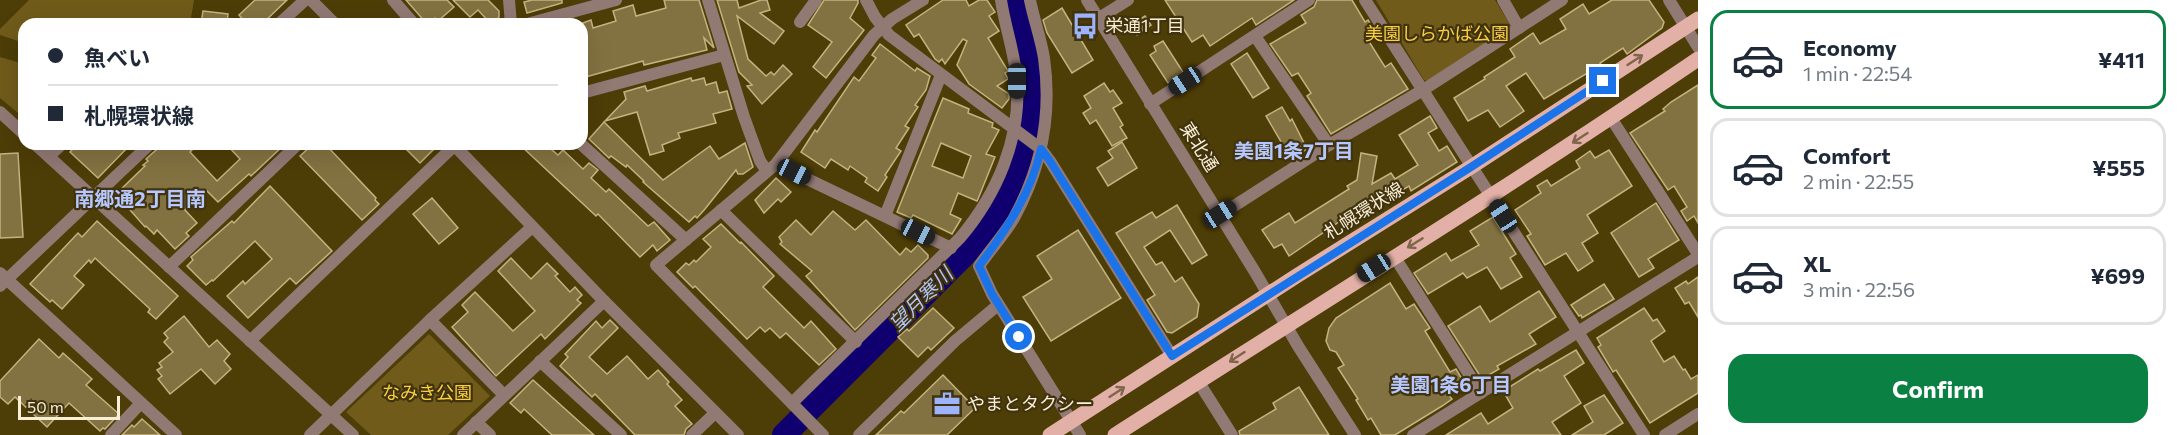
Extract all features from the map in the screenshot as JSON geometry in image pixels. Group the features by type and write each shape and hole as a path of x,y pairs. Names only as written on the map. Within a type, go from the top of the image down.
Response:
{"main road":[{"name":"札幌環状線","path":"1050,435 1268,294 1471,167 1692,23"},
{"path":"1115,435 1491,196 1698,59"}],"street":[{"path":"286,18 305,0"},
{"path":"311,0 329,18"},
{"path":"393,0 409,18"},
{"path":"509,0 510,18"},
{"path":"549,18 616,0"},
{"path":"708,0 760,161 951,248"},
{"path":"800,22 816,0"},
{"path":"866,0 890,35 1037,147 1050,161 1172,356"},
{"path":"823,435 656,265 772,167 867,44 883,27 923,0"},
{"path":"795,406 951,248 971,225 997,184 1017,133 1017,81 1001,0"},
{"path":"1030,0 1044,55 1046,111 1028,189 1013,219 979,266 999,304 1080,435"},
{"name":"東北通","path":"1088,0 1355,435"},
{"path":"1099,18 1128,0"},
{"path":"1150,104 1309,0"},
{"path":"1365,0 1644,435"},
{"path":"1503,0 1519,28"},
{"path":"1220,214 1329,145 1423,90 1562,0"},
{"path":"1669,0 1692,23 1698,46"},
{"path":"1255,36 1329,145"},
{"path":"588,91 724,55"},
{"path":"885,216 941,75"},
{"path":"0,112 18,128"},
{"path":"1413,435 1698,256 1611,118"},
{"path":"42,150 353,435"},
{"path":"49,156 56,150"},
{"path":"144,150 2,280 176,435"},
{"path":"169,267 292,150"},
{"path":"250,341 448,150"},
{"path":"458,150 738,435"},
{"path":"588,150 686,240"},
{"path":"721,210 856,342"},
{"path":"310,435 430,320 532,227"},
{"path":"1394,256 1481,393"},
{"path":"463,435 604,301"},
{"path":"859,435 955,341 999,304"},
{"path":"430,320 504,395"},
{"path":"540,361 621,435"},
{"path":"1198,381 1232,435"},
{"path":"111,435 141,403"},
{"path":"692,435 715,412"},
{"path":"1665,435 1698,414"},
{"path":"476,422 490,435"}],"green space":[{"path":"29,0 194,0 191,18 18,18 18,41 0,35 0,29"},
{"name":"美園しらかば公園","path":"1376,0 1495,0 1511,26 1429,81 1424,80"},
{"path":"0,57 18,62 18,113 0,98"},
{"name":"なみき公園","path":"429,334 490,396 448,435 371,435 346,412"}],"building":[{"path":"255,0 287,0 268,18 242,18 239,15"},
{"path":"406,0 447,0 454,7 441,18 422,18"},
{"path":"453,0 488,0 499,11 498,18 485,18 478,10 470,17"},
{"path":"562,0 562,3 527,13 524,2"},
{"path":"664,0 699,0 714,48 704,38 707,50 644,65 643,61 588,76 588,21 591,20 593,28 616,21 613,11 633,5 636,16 666,8"},
{"path":"717,0 737,0 739,8 767,0 770,10 760,13 784,31 774,44 737,16 748,59 766,76 771,72 774,75 783,65 792,74 762,104 747,86 752,85 739,72"},
{"path":"824,0 858,0 850,18 864,30 826,78 813,67 832,42 808,25"},
{"path":"943,0 966,0 969,6 979,0 987,0 995,12 989,16 999,31 988,38 1008,71 1005,73 1008,79 997,86 1009,94 1009,99 1002,108 969,84 957,65 967,41 963,39 945,64 942,59 939,62 935,59 919,34 914,37 906,25"},
{"path":"1165,0 1294,0 1256,25 1252,18 1210,46 1203,35 1192,42"},
{"path":"1317,0 1352,0 1365,22 1368,20 1377,34 1368,40 1385,67 1391,63 1408,89 1331,134 1307,96 1311,93 1298,73 1292,76 1270,44 1306,23 1301,15 1314,7"},
{"path":"1612,0 1649,0 1664,22 1662,28 1627,54 1623,48 1600,63 1601,65 1544,99 1526,73 1506,86 1524,111 1500,127 1488,110 1468,121 1454,98 1515,57 1510,49 1533,33 1540,44 1566,29 1560,19 1583,4 1589,14"},
{"path":"1062,8 1093,60 1072,73 1047,33 1043,20"},
{"path":"203,11 228,14 228,18 202,18"},
{"path":"1145,16 1151,25 1137,35 1131,25"},
{"path":"1163,41 1183,72 1168,83 1150,55 1156,51 1154,46"},
{"path":"880,44 915,71 917,68 930,76 926,90 915,105 918,107 905,126 909,128 896,148 901,151 885,175 887,177 878,191 865,182 867,178 850,166 848,170 831,159 825,168 801,152 854,77 859,81 876,58 872,55"},
{"path":"1247,53 1269,88 1253,98 1231,64"},
{"path":"691,78 692,81 704,78 706,85 716,82 719,93 727,91 732,109 713,114 716,123 678,133 680,138 662,145 664,151 650,155 637,112 605,121 626,99 624,92 645,86 647,91"},
{"path":"1104,83 1110,92 1113,90 1122,103 1113,108 1123,125 1120,127 1127,138 1112,146 1096,120 1090,124 1083,113 1091,108 1084,96"},
{"path":"1698,85 1698,223 1694,216 1687,221 1681,211 1687,207 1674,186 1668,190 1630,133 1665,111 1663,109 1671,102"},
{"path":"943,98 969,109 968,113 993,123 992,127 999,130 986,154 995,157 977,201 958,193 950,214 961,219 952,234 913,215 911,218 897,212","holes":["941,143 971,156 963,178 932,166"]},
{"path":"1282,107 1290,121 1292,119 1307,149 1291,159 1266,116"},
{"path":"1430,116 1437,128 1428,133 1439,151 1447,146 1457,162 1411,191 1409,186 1358,216 1355,211 1289,256 1282,244 1274,248 1262,230 1289,213 1295,223 1349,189 1347,186 1357,180 1361,153 1377,156 1372,184 1391,173 1395,179 1418,165 1399,135"},
{"path":"604,122 663,180 710,146 719,159 745,143 753,167 743,174 738,174 736,170 697,218 695,216 689,222 627,165 626,167 611,156 609,158 589,139"},
{"path":"1122,142 1137,168 1108,186 1097,168 1113,158 1108,151"},
{"path":"72,150 125,150 98,178 70,152"},
{"path":"156,150 192,150 190,152 217,181 240,159 232,150 279,150 218,202 206,190 185,210 197,223 186,233 189,236 175,249 157,230 154,234 145,227 116,194 145,166 143,165 148,161 146,159"},
{"path":"306,150 331,150 379,204 362,220 300,156"},
{"path":"407,150 433,150 420,163"},
{"path":"525,150 552,150 558,155 563,150 583,169 589,163 598,170 591,178 606,192 609,189 648,226 654,222 670,240 657,251 653,245 640,257 598,214 596,216"},
{"path":"1609,150 1632,186 1587,215 1598,233 1582,243 1593,261 1578,271 1566,253 1545,265 1527,236 1531,234 1515,210 1541,193 1537,186 1547,180 1551,186 1580,168 1576,161 1590,151 1595,158"},
{"path":"18,153 23,237 0,238 0,154"},
{"path":"776,178 791,192 781,202 778,199 764,213 755,200"},
{"path":"270,186 332,251 296,284 290,278 248,318 227,296 243,281 245,284 272,259 255,241 206,285 187,266 193,260 191,257 232,221 234,223"},
{"path":"432,198 458,228 439,244 413,214"},
{"path":"1656,203 1679,240 1648,259 1654,268 1639,277 1611,233"},
{"path":"1177,205 1207,255 1192,264 1170,230 1144,247 1156,265 1162,262 1175,282 1182,277 1199,304 1197,317 1172,333 1167,332 1147,300 1155,295 1116,233 1152,212 1156,218"},
{"path":"833,211 855,230 866,220 900,255 906,248 911,252 918,245 928,255 928,258 855,330 806,276 812,271 780,244 782,242 779,237 796,220 811,235"},
{"path":"1493,217 1516,254 1510,258 1522,277 1501,289 1487,267 1467,278 1463,273 1428,294 1414,273 1446,253 1451,261 1479,245 1470,231"},
{"path":"97,221 178,296 156,319 148,312 150,309 95,258 91,263 89,260 74,276 84,285 62,309 52,300 50,302 30,284 78,233 82,237"},
{"path":"721,224 774,276 763,287 804,328 811,321 836,349 819,365 786,333 780,338 770,328 765,332 760,327 747,339 695,286 693,288 677,272 686,263 689,265 694,260 696,262 711,247 703,239"},
{"path":"1078,230 1121,298 1051,341 1023,297 1052,279 1037,256"},
{"path":"511,258 531,279 547,263 558,274 555,276 570,292 575,287 582,295 577,300 581,303 545,339 541,334 496,376 452,327 468,312 462,305 475,292 513,331 535,311 498,271"},
{"path":"1698,277 1698,317 1689,302 1685,304 1675,288 1686,281 1688,284"},
{"path":"1390,283 1406,309 1414,304 1430,328 1425,331 1450,372 1456,369 1465,384 1448,394 1452,399 1395,435 1381,435 1371,418 1368,420 1356,400 1358,399 1338,368 1344,365 1336,352 1330,350 1326,341 1329,328 1336,318"},
{"path":"1604,284 1614,299 1582,318 1581,315 1579,316 1571,305"},
{"path":"1539,291 1556,317 1529,334 1536,344 1497,366 1499,369 1482,379 1448,326 1480,306 1490,322"},
{"path":"933,308 954,328 931,350 928,347 918,357 898,337 907,329 909,331"},
{"path":"1644,308 1653,321 1657,319 1665,331 1651,341 1664,362 1674,356 1691,379 1698,375 1698,393 1650,423 1616,370 1613,372 1598,347 1601,345 1597,338"},
{"path":"184,316 209,347 217,340 230,354 224,361 231,369 215,384 201,369 170,394 158,379 162,376 157,370 162,367 159,363 173,352 164,342 168,338 164,333"},
{"path":"610,320 618,328 589,357 607,374 627,356 648,379 658,370 682,400 675,406 692,424 686,429 684,435 635,435 595,394 592,397 560,366 568,357 565,354 596,321 602,328"},
{"path":"39,339 59,358 63,353 92,379 86,385 119,414 105,429 100,431 69,403 47,427 15,397 8,404 0,397 0,381"},
{"path":"1576,350 1584,363 1564,376 1581,403 1552,422 1561,435 1446,435 1481,413 1488,424 1513,408 1503,391 1538,369 1540,371"},
{"path":"943,375 975,408 947,435 876,435 901,411 904,413"},
{"path":"533,380 594,435 552,435 524,409 521,413 510,403"},
{"path":"1299,387 1329,435 1240,435 1239,431 1276,409 1273,403"},
{"path":"1604,395 1623,423 1604,435 1572,435 1593,422 1584,406"},
{"path":"142,419 160,435 122,435 132,425 134,427"}],"waterway":[{"name":"望月寒川","path":"784,435 974,245 1005,203 1026,150 1033,95 1014,0"}],"place":[{"name":"栄通1丁目","path":"1085,26"},
{"name":"やまとタクシー","path":"947,404"}],"district":[{"name":"美園1条7丁目","path":"1294,151"},
{"name":"南郷通2丁目南","path":"140,199"},
{"name":"美園1条6丁目","path":"1451,385"}],"route":[{"path":"1019,337 992,294 979,266 1013,219 1028,189 1041,149 1172,356 1603,81"}]}
